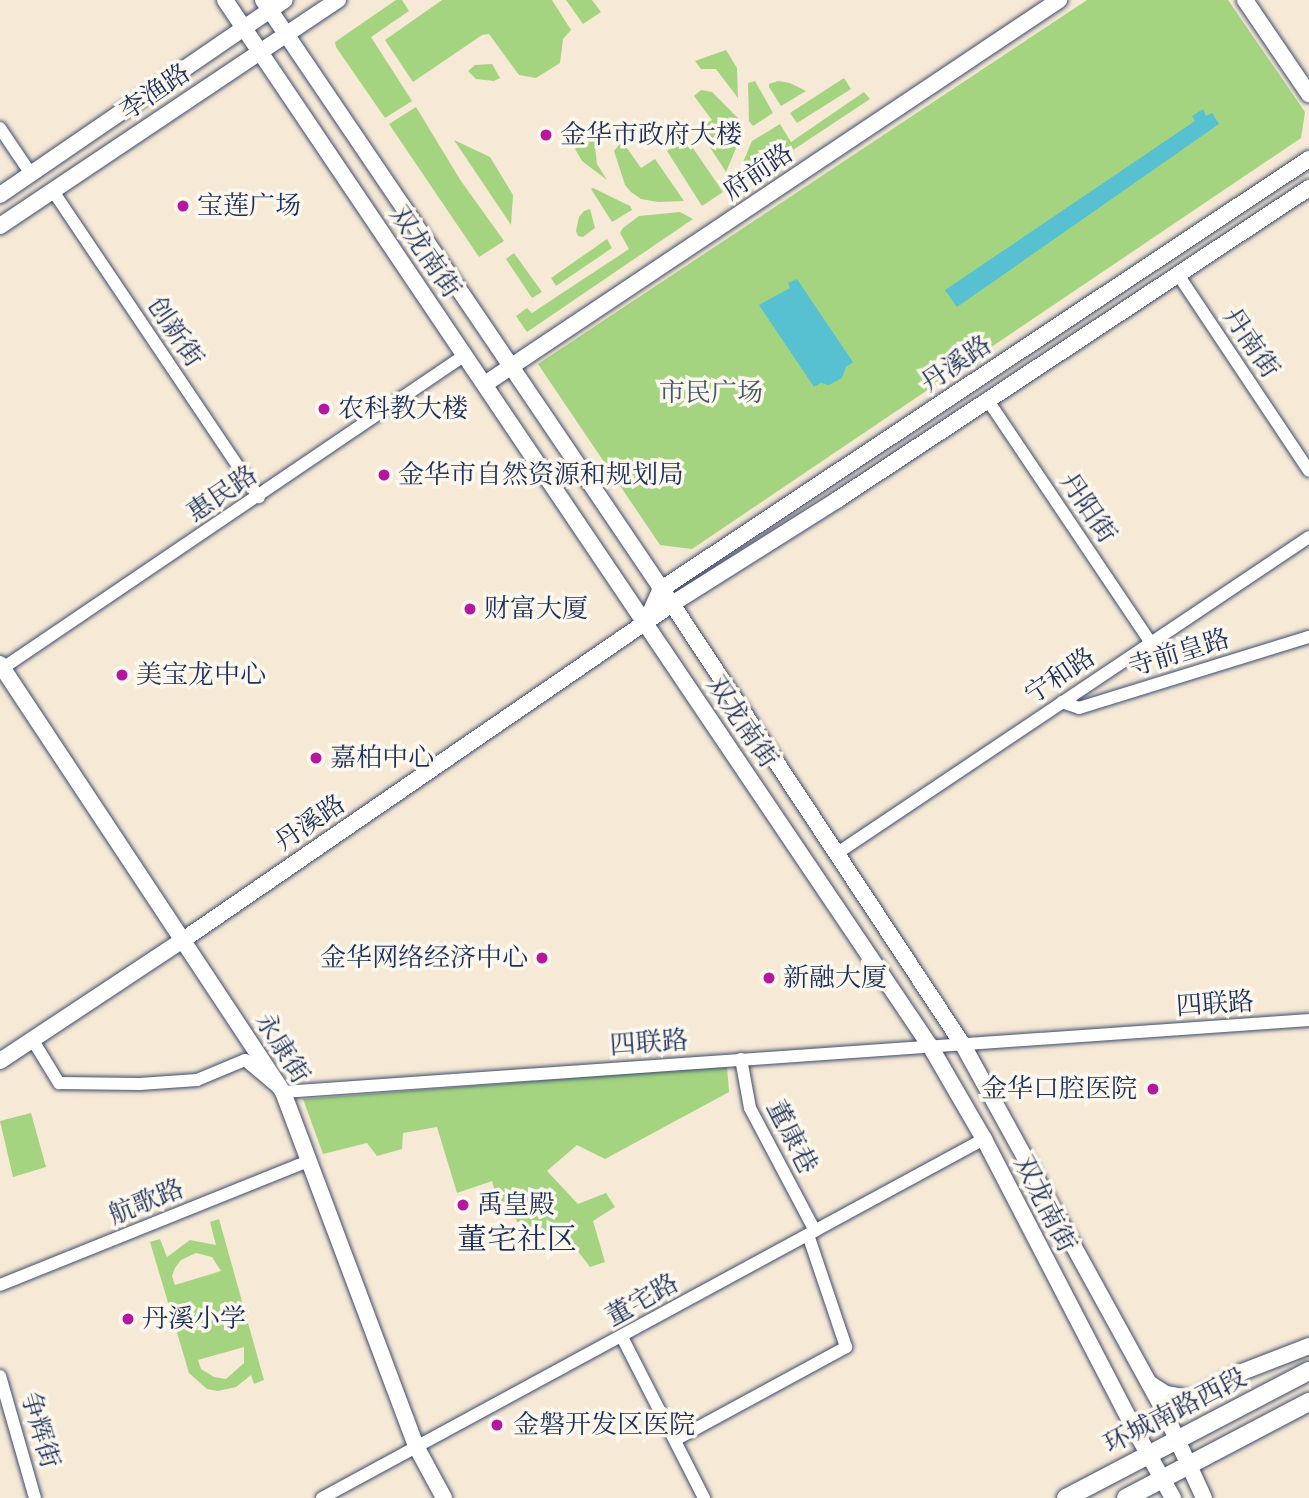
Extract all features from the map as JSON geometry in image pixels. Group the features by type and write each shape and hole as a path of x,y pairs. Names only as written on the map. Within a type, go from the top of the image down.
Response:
{"main road":[{"name":"双龙南街","path":"225,0 930,1046 984,1139 1173,1498"},
{"name":"李渔路","path":"0,195 245,29 266,5 285,0"},
{"name":"李渔路","path":"0,226 338,0"},
{"name":"府前路","path":"485,384 1059,0"},
{"path":"1245,0 1309,94"},
{"name":"双龙南街","path":"266,5 672,604 963,1045 1149,1383 1204,1498"},
{"name":"丹溪路","path":"660,590 1309,159"},
{"name":"丹溪路","path":"0,1061 183,940 672,604 1179,276 1309,188"},
{"path":"646,622 660,590"},
{"name":"永康街","path":"1,666 284,1092 417,1448 444,1498"},
{"path":"1149,1383 1166,1394 1193,1399 1242,1373 1309,1346"},
{"name":"环城南路西段","path":"1066,1498 1309,1371"},
{"name":"环城南路西段","path":"1125,1498 1309,1402"}],"street":[{"path":"0,128 31,174"},
{"name":"创新街","path":"53,191 258,498"},
{"name":"丹南街","path":"1179,276 1309,471"},
{"name":"惠民路","path":"1,666 258,498 465,355"},
{"name":"丹阳街","path":"987,399 1151,643"},
{"name":"宁和路","path":"836,853 1309,537"},
{"name":"寺前皇路","path":"1062,702 1079,708 1309,637"},
{"name":"四联路","path":"284,1092 1309,1020"},
{"path":"32,1038 59,1083 139,1084 197,1080 245,1060 284,1092"},
{"name":"董康巷","path":"675,1440 846,1347 811,1233 750,1108 741,1059"},
{"name":"董宅路","path":"322,1498 984,1139"},
{"name":"航歌路","path":"0,1284 309,1161"},
{"path":"622,1337 704,1498"},
{"name":"争辉街","path":"0,1376 35,1498"}],"green space":[{"path":"396,0 402,0 409,11 371,37 412,101 385,118 335,42"},
{"path":"442,0 552,0 571,30 563,39 560,63 536,78 519,75 489,34 482,35 413,82 385,40"},
{"path":"566,0 592,0 601,12 583,24"},
{"name":"市民广场","path":"1087,0 1228,0 1305,112 1301,138 692,549 660,545 538,364"},
{"path":"726,50 737,68 738,98 716,69 701,69 695,61"},
{"path":"492,64 500,78 494,81 476,79 468,71 475,65"},
{"path":"844,78 851,89 797,123 790,113"},
{"path":"755,81 773,113 753,126 749,121 748,83"},
{"path":"778,81 790,83 806,91 781,106 769,87 769,84"},
{"path":"701,90 712,92 738,118 739,141 726,172 698,129 712,120 694,96"},
{"path":"864,92 870,99 737,187 738,174 752,141 780,124 791,142"},
{"path":"416,107 461,181 504,241 479,257 389,124"},
{"path":"595,133 598,138 595,146 597,164 607,180 582,161 575,149"},
{"path":"686,138 723,192 702,206 667,151"},
{"path":"454,140 490,157 513,195 511,225"},
{"path":"622,141 641,168 655,159 684,201 658,202 641,199 631,192 625,185 614,151"},
{"path":"591,189 630,206 632,210 612,222"},
{"path":"590,209 595,228 583,237 578,236 576,231 579,217"},
{"path":"680,212 693,219 527,332 516,316 527,308 532,313 629,249 620,233 623,228 639,216"},
{"path":"607,239 612,248 556,286 551,278"},
{"path":"514,253 542,292 532,298 506,259"},
{"path":"727,1066 729,1092 605,1159 577,1145 547,1171 578,1204 606,1193 615,1207 593,1221 605,1262 590,1267 560,1228 524,1237 516,1219 502,1217 492,1181 457,1193 437,1127 403,1133 402,1149 377,1156 367,1143 323,1154 303,1099"},
{"path":"31,1113 46,1167 13,1177 0,1121"},
{"path":"219,1219 264,1380 254,1384 251,1375 236,1387 218,1391 207,1389 189,1373 150,1242 160,1239 167,1257 190,1240 216,1245 210,1222","holes":["196,1253 212,1257 221,1271 175,1285 172,1276 175,1268 181,1260","244,1347 244,1363 226,1379 214,1377 201,1369 198,1360"]}],"water":[{"path":"1203,109 1206,116 1212,113 1219,124 957,307 945,290 1195,121 1192,116"},
{"path":"797,279 853,362 846,367 842,378 829,385 821,383 814,387 759,305 790,288 788,283"}],"place":[{"name":"金华市政府大楼","path":"546,135"},
{"name":"宝莲广场","path":"183,206"},
{"name":"农科教大楼","path":"324,409"},
{"name":"金华市自然资源和规划局","path":"384,475"},
{"name":"财富大厦","path":"470,609"},
{"name":"美宝龙中心","path":"122,675"},
{"name":"嘉柏中心","path":"316,758"},
{"name":"金华网络经济中心","path":"542,958"},
{"name":"新融大厦","path":"769,978"},
{"name":"金华口腔医院","path":"1153,1089"},
{"name":"禹皇殿","path":"463,1205"},
{"name":"丹溪小学","path":"128,1319"},
{"name":"金磐开发区医院","path":"497,1425"}],"district":[{"name":"董宅社区","path":"517,1240"}]}
